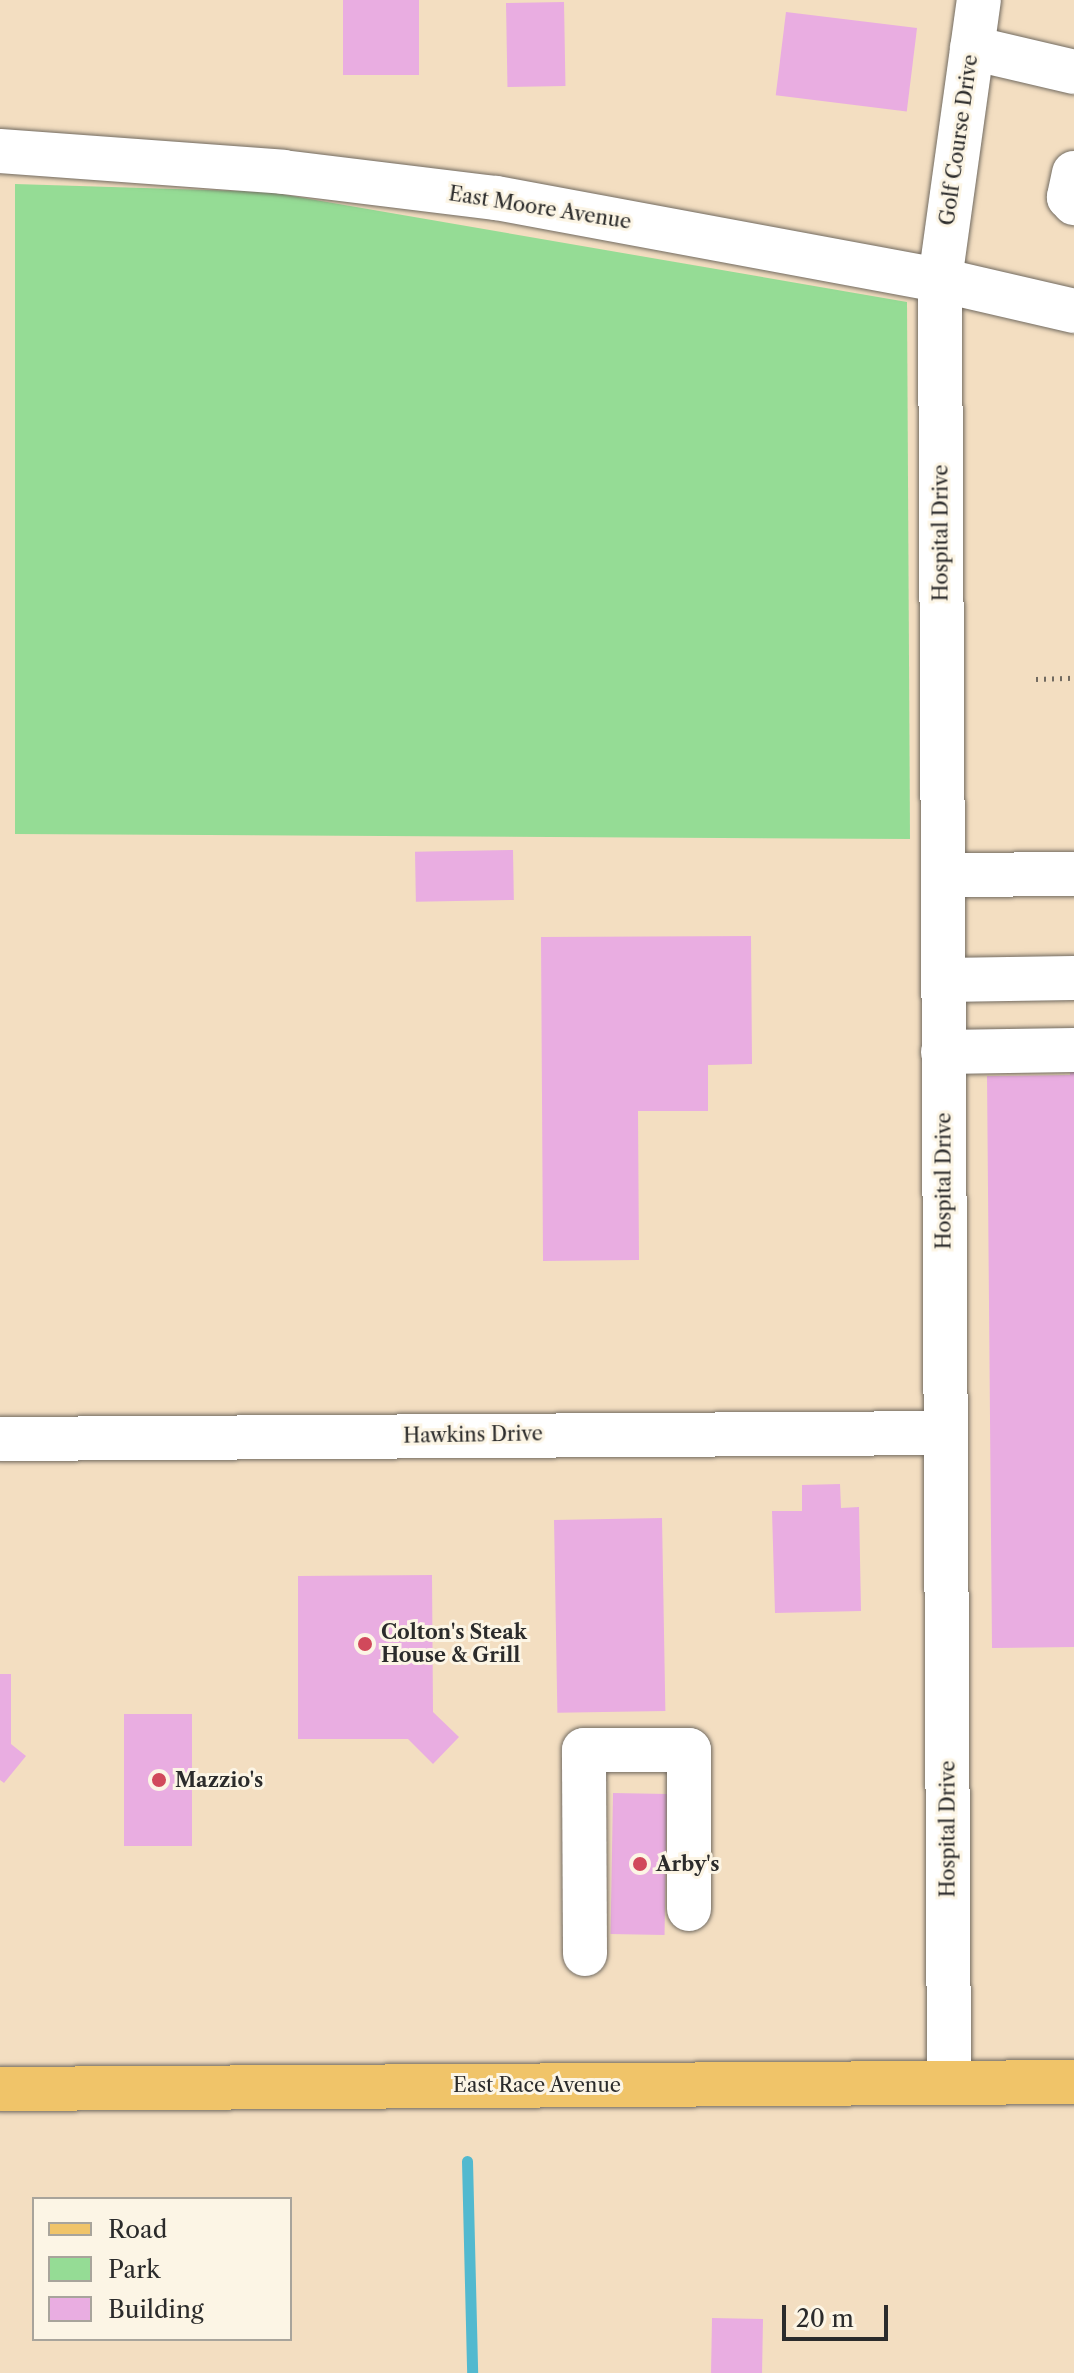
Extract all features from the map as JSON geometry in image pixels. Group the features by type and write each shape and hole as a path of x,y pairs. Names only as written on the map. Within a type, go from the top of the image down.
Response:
{"main road":[{"name":"East Race Avenue","path":"0,2089 1074,2082"}],"street":[{"name":"Golf Course Drive","path":"940,280 979,0"},
{"path":"972,48 1074,72"},
{"name":"East Moore Avenue","path":"0,151 283,172 496,198 940,280 1074,311"},
{"path":"1074,173 1069,197 1074,203"},
{"name":"Hospital Drive","path":"940,280 949,2083"},
{"path":"943,875 1074,874"},
{"path":"944,980 1074,978"},
{"path":"943,1052 1074,1050"},
{"name":"Hawkins Drive","path":"0,1439 946,1433"},
{"path":"585,1954 584,1750 689,1750 689,1909"}],"path":[{"path":"1036,679 1074,678"}],"green space":[{"path":"15,184 269,192 907,302 910,839 15,834"}],"building":[{"path":"343,0 419,0 419,75 343,75"},
{"path":"564,2 565,86 507,87 506,3"},
{"path":"786,12 917,28 907,111 776,95"},
{"path":"513,850 514,900 416,902 415,852"},
{"path":"751,936 752,1064 708,1065 708,1111 638,1111 639,1260 543,1261 541,937"},
{"path":"1070,1065 1074,1065 1074,1647 992,1648 987,1076 1070,1075"},
{"path":"840,1484 841,1508 859,1507 861,1611 775,1613 772,1511 802,1511 802,1485"},
{"path":"662,1518 665,1711 557,1713 554,1520"},
{"name":"Colton's Steak House & Grill","path":"432,1575 433,1712 459,1737 433,1764 408,1739 298,1739 298,1576"},
{"path":"0,1674 11,1674 11,1744 26,1756 4,1783 0,1780"},
{"name":"Mazzio's","path":"124,1714 192,1714 192,1846 124,1846"},
{"name":"Arby's","path":"613,1793 667,1794 665,1935 611,1934"},
{"path":"712,2318 763,2319 762,2373 711,2373"}],"waterway":[{"path":"467,2161 472,2373"}],"place":[{"name":"Colton's Steak House & Grill","path":"365,1644"},
{"name":"Mazzio's","path":"159,1780"},
{"name":"Arby's","path":"640,1864"}]}
